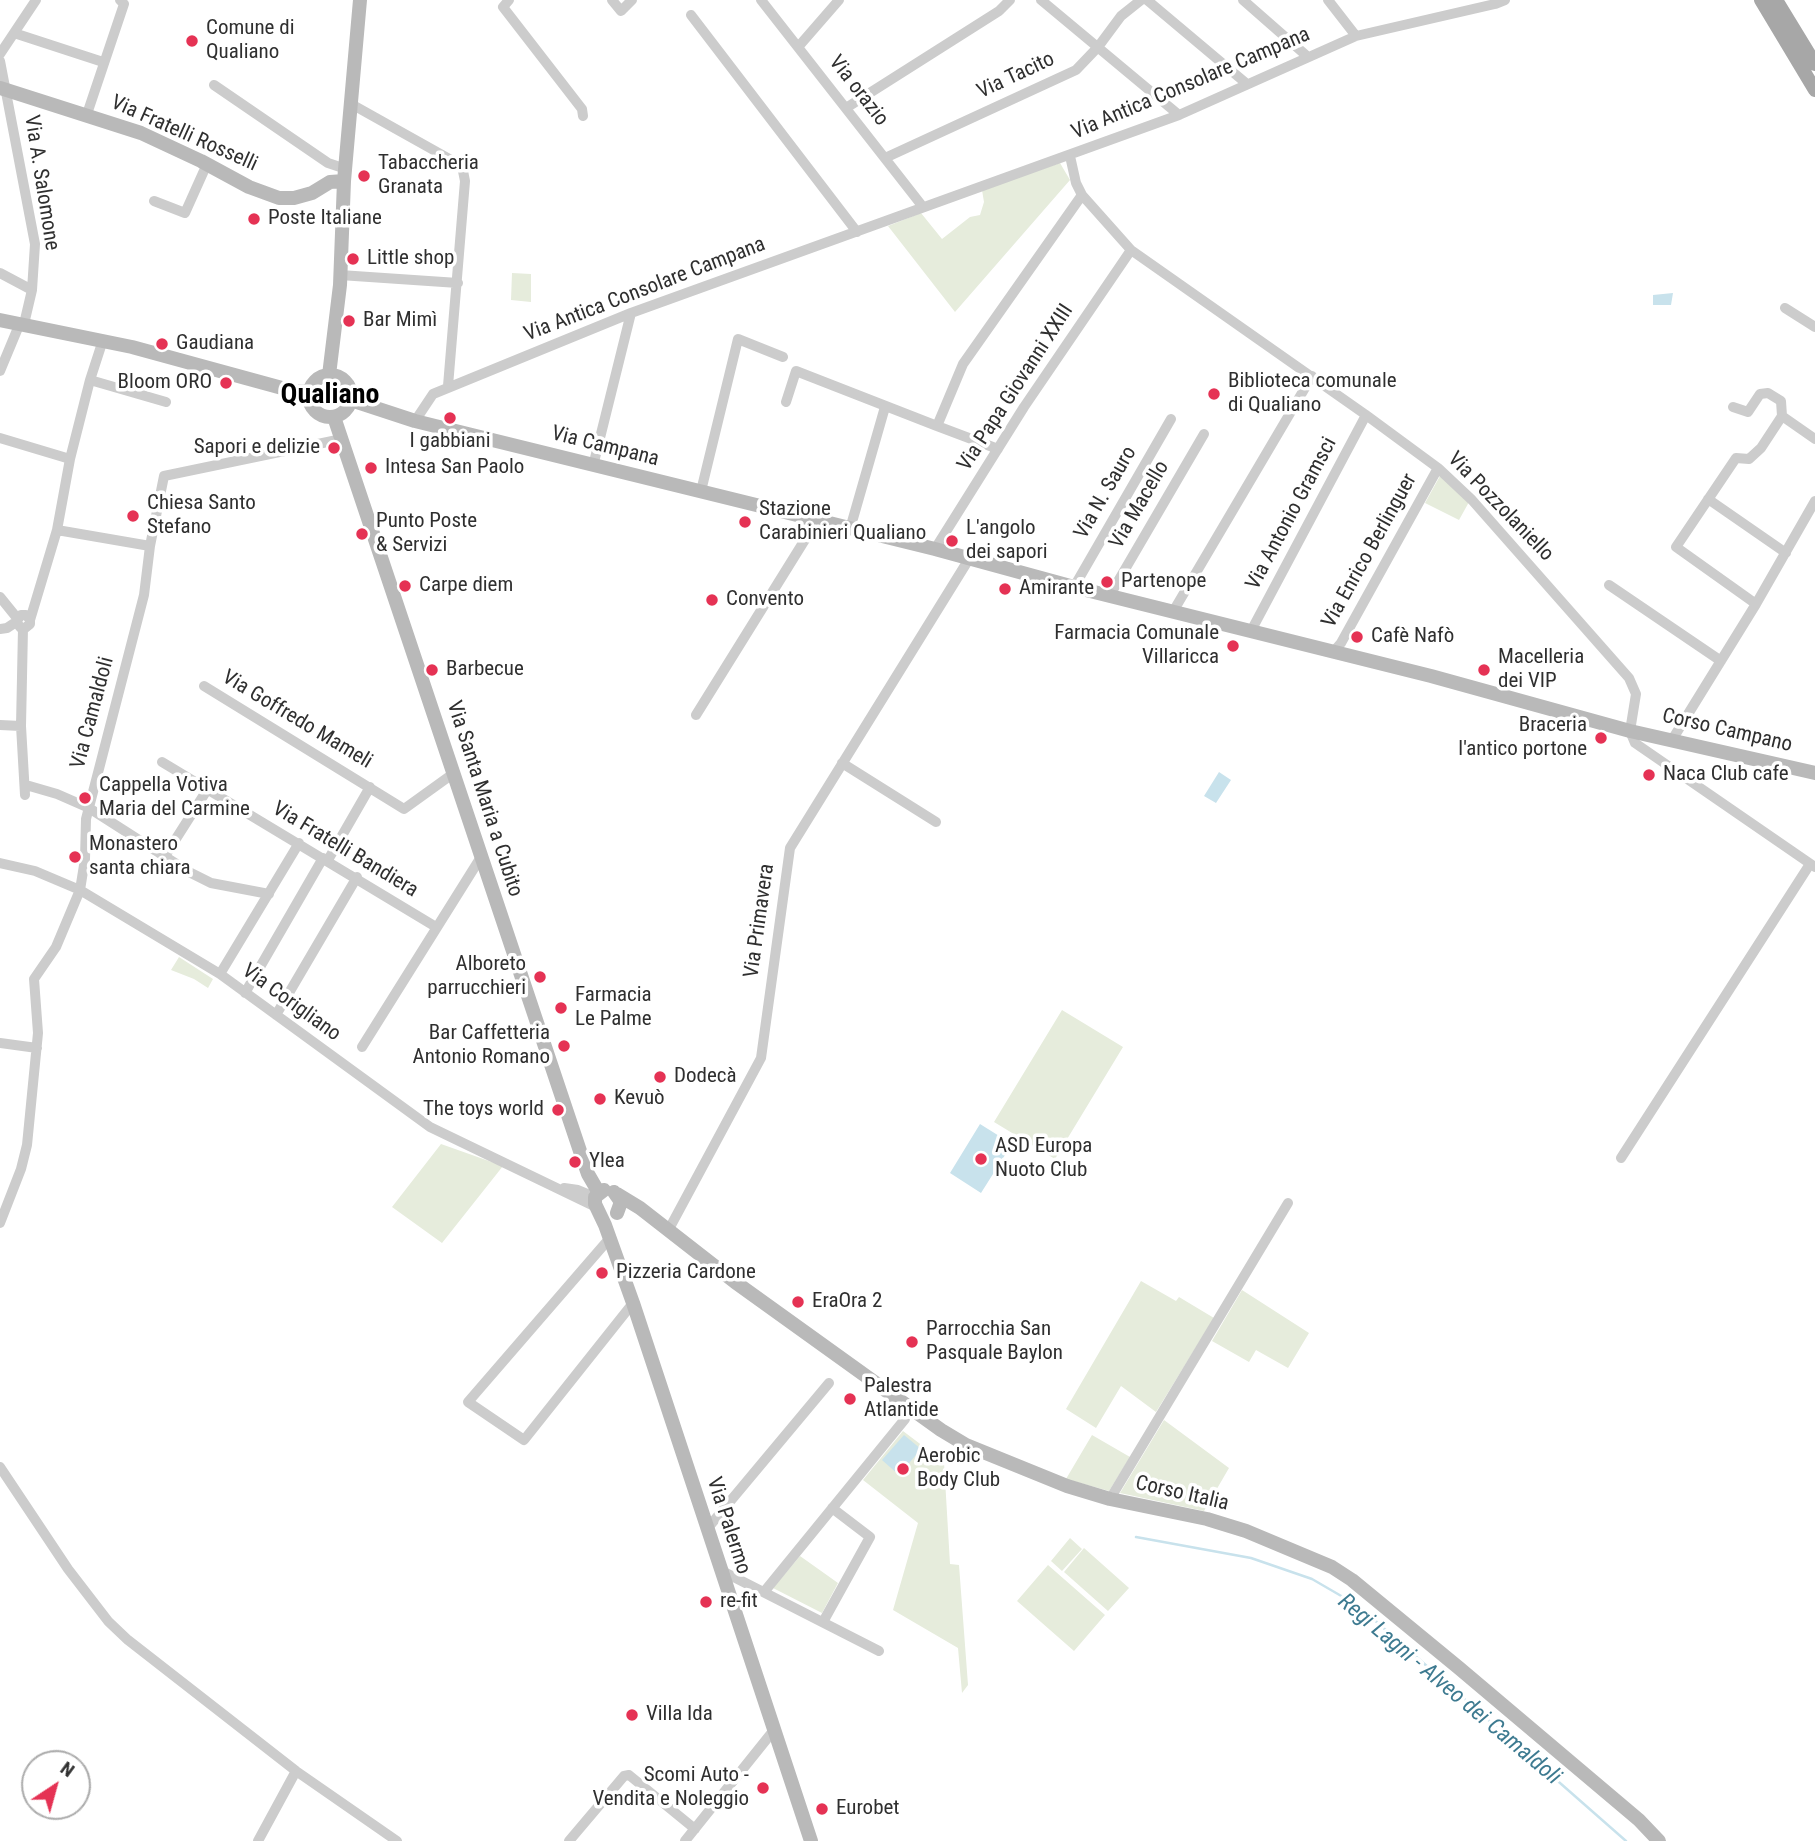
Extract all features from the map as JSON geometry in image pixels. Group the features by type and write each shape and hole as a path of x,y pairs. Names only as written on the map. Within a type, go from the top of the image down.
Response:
{"main road":[{"path":"329,375 340,275 345,175 360,0"},
{"path":"1761,0 1810,68"},
{"path":"1776,0 1810,68 1815,90"},
{"name":"Via Fratelli Rosselli","path":"3,89 141,133 249,187 279,198 294,198 312,193 345,175"},
{"path":"0,320 103,340 293,391 309,392"},
{"path":"329,375 335,375 346,382 352,394 345,411 334,417 327,417 316,411 309,399 309,392 316,380 329,375"},
{"name":"Via Campana","path":"351,400 415,421 934,549 1251,631"},
{"name":"Via Santa Maria a Cubito","path":"334,417 580,1151 588,1174 603,1199"},
{"name":"Corso Campano","path":"1251,631 1630,731 1815,773"},
{"path":"580,1151 590,1167 603,1199 605,1216 636,1213 667,1231"},
{"path":"603,1199 640,1208 667,1231"},
{"path":"603,1199 621,1202 609,1239"},
{"name":"Via Palermo","path":"603,1199 609,1239 634,1303 811,1841"},
{"name":"Corso Italia","path":"667,1231 940,1430 966,1445 1023,1470 1110,1499 1207,1519 1246,1531 1332,1567 1352,1580 1459,1668 1639,1820 1659,1841"}],"street":[{"path":"0,54 36,0"},
{"path":"509,0 503,7 582,109 583,116"},
{"path":"612,0 621,11 632,0"},
{"name":"Via orazio","path":"761,0 923,207"},
{"path":"799,47 839,0"},
{"path":"846,108 999,11 1010,0"},
{"path":"1041,0 1179,115"},
{"name":"Via Tacito","path":"885,158 1076,69 1098,47 1121,16 1141,0"},
{"path":"1147,0 1247,84"},
{"path":"1243,0 1308,57"},
{"path":"1328,0 1356,36"},
{"name":"Via Antica Consolare Campana","path":"448,386 631,313 1179,115 1356,36 1505,0"},
{"path":"87,114 122,2"},
{"path":"691,15 857,232"},
{"path":"14,33 103,62"},
{"name":"Via A. Salomone","path":"0,61 3,89 36,244 32,290 22,323 0,371"},
{"path":"214,85 345,175"},
{"path":"353,106 462,166 465,181 448,386 433,394 415,421"},
{"name":"Via Pozzolaniello","path":"1070,156 1076,183 1083,195 1131,250 1438,468 1501,531 1629,678 1636,694 1630,731"},
{"path":"154,201 185,213 206,164"},
{"path":"937,426 963,363 1083,195"},
{"name":"Via Papa Giovanni XXIII","path":"934,549 1131,250"},
{"path":"0,273 32,290"},
{"path":"340,275 458,284"},
{"path":"1785,308 1815,327"},
{"path":"593,466 631,313"},
{"path":"701,492 738,339 783,357"},
{"path":"103,340 70,459 57,530 22,622 21,726 26,790 57,794 89,808 211,883 269,894"},
{"path":"786,402 796,371 998,449"},
{"path":"1174,610 1312,376"},
{"path":"90,380 166,402"},
{"path":"1733,407 1748,412 1760,394 1768,393 1781,401 1782,416 1761,448 1749,459 1735,458 1676,547 1756,604"},
{"path":"850,529 885,407"},
{"name":"Via Antonio Gramsci","path":"1251,631 1366,415"},
{"path":"1782,416 1815,439"},
{"name":"Via N. Sauro","path":"1074,587 1171,419"},
{"name":"Via Macello","path":"1110,595 1204,435"},
{"path":"0,438 70,459"},
{"name":"Via Camaldoli","path":"0,1223 4,1202 21,1169 27,1145 37,1048 34,979 55,947 80,890 85,859 86,819 144,595 150,546 164,476 342,439"},
{"name":"Via Enrico Berlinguer","path":"1334,651 1438,468"},
{"path":"1708,499 1786,553"},
{"path":"1672,740 1756,604 1815,501"},
{"path":"696,715 806,537 808,519"},
{"path":"57,530 150,546"},
{"name":"Via Primavera","path":"667,1231 761,1058 790,849 969,559"},
{"path":"1609,584 1721,661"},
{"path":"0,597 22,622"},
{"path":"0,629 22,622"},
{"name":"Via Goffredo Mameli","path":"204,686 404,809 454,773"},
{"path":"0,725 21,726"},
{"path":"1621,1158 1813,866 1635,743 1630,731"},
{"name":"Via Fratelli Bandiera","path":"162,762 436,927"},
{"path":"842,764 936,822"},
{"name":"Via Goffredo Mameli","path":"245,993 370,787"},
{"path":"165,856 207,790"},
{"path":"220,974 299,844"},
{"path":"362,1047 481,857"},
{"name":"Via Corigliano","path":"0,863 36,871 80,890 220,974 430,1127 554,1186 603,1199"},
{"path":"276,1015 357,877"},
{"path":"0,1043 37,1048"},
{"path":"578,1189 583,1186 588,1174"},
{"path":"554,1186 578,1189 603,1199"},
{"path":"1110,1499 1288,1203"},
{"path":"609,1239 468,1402 524,1440 634,1303"},
{"path":"707,1529 829,1382"},
{"path":"764,1592 905,1419"},
{"path":"0,1466 68,1569 108,1621 128,1640 296,1771 397,1841"},
{"path":"823,1622 870,1537 832,1508"},
{"path":"720,1569 880,1651"},
{"path":"685,1841 774,1730"},
{"path":"258,1841 296,1771"},
{"path":"569,1841 624,1776 629,1775 695,1829"}],"green space":[{"path":"1060,163 1070,180 955,312 888,226 921,213 942,239 970,217 980,215 984,202 982,190"},
{"path":"512,273 531,274 531,302 511,300"},
{"path":"1440,476 1469,502 1459,520 1425,503"},
{"path":"179,957 213,979 208,988 171,970"},
{"path":"1062,1010 1123,1047 1055,1159 994,1122"},
{"path":"441,1144 503,1166 442,1243 392,1207"},
{"path":"1141,1281 1176,1301 1179,1297 1214,1318 1156,1412 1121,1386 1096,1428 1066,1409"},
{"path":"1242,1290 1309,1333 1288,1368 1256,1350 1249,1362 1212,1341"},
{"path":"1164,1420 1229,1468 1204,1511 1120,1493"},
{"path":"903,1431 944,1462 950,1564 959,1565 968,1685 962,1693 958,1648 893,1610 918,1523 863,1480"},
{"path":"1092,1435 1130,1457 1109,1491 1066,1479"},
{"path":"1070,1538 1082,1549 1062,1571 1051,1561"},
{"path":"1084,1548 1129,1588 1108,1611 1064,1572"},
{"path":"800,1556 838,1583 822,1613 773,1588"},
{"path":"1048,1565 1105,1615 1074,1651 1017,1601"}],"water":[{"path":"1673,293 1671,305 1653,305 1653,295"},
{"path":"1219,772 1231,780 1216,803 1204,796"},
{"name":"ASD Europa Nuoto Club","path":"980,1124 1012,1144 981,1193 950,1173"},
{"path":"904,1435 921,1449 899,1475 882,1460"}],"waterway":[{"name":"Regi Lagni - Alveo dei Camaldoli","path":"1136,1537 1251,1558 1312,1579 1343,1597 1371,1617 1626,1841"}],"place":[{"name":"Comune di Qualiano","path":"192,41"},
{"name":"Tabaccheria Granata","path":"364,176"},
{"name":"Poste Italiane","path":"254,219"},
{"name":"Little shop","path":"353,259"},
{"name":"Bar Mimì","path":"349,321"},
{"name":"Gaudiana","path":"162,344"},
{"name":"Bloom ORO","path":"226,383"},
{"name":"Biblioteca comunale di Qualiano","path":"1214,394"},
{"name":"I gabbiani","path":"450,418"},
{"name":"Sapori e delizie","path":"334,448"},
{"name":"Intesa San Paolo","path":"371,468"},
{"name":"Chiesa Santo Stefano","path":"133,516"},
{"name":"Stazione Carabinieri Qualiano","path":"745,522"},
{"name":"Punto Poste & Servizi","path":"362,534"},
{"name":"L'angolo dei sapori","path":"952,541"},
{"name":"Partenope","path":"1107,582"},
{"name":"Carpe diem","path":"405,586"},
{"name":"Amirante","path":"1005,589"},
{"name":"Convento","path":"712,600"},
{"name":"Cafè Nafò","path":"1357,637"},
{"name":"Farmacia Comunale Villaricca","path":"1233,646"},
{"name":"Barbecue","path":"432,670"},
{"name":"Macelleria dei VIP","path":"1484,670"},
{"name":"Braceria l'antico portone","path":"1601,738"},
{"name":"Naca Club cafe","path":"1649,775"},
{"name":"Cappella Votiva Maria del Carmine","path":"85,798"},
{"name":"Monastero santa chiara","path":"75,857"},
{"name":"Alboreto parrucchieri","path":"540,977"},
{"name":"Farmacia Le Palme","path":"561,1008"},
{"name":"Bar Caffetteria Antonio Romano","path":"564,1046"},
{"name":"Dodecà","path":"660,1077"},
{"name":"Kevuò","path":"600,1099"},
{"name":"The toys world","path":"558,1110"},
{"name":"ASD Europa Nuoto Club","path":"981,1159"},
{"name":"Ylea","path":"575,1162"},
{"name":"Pizzeria Cardone","path":"602,1273"},
{"name":"EraOra 2","path":"798,1302"},
{"name":"Parrocchia San Pasquale Baylon","path":"912,1342"},
{"name":"Palestra Atlantide","path":"850,1399"},
{"name":"Aerobic Body Club","path":"903,1469"},
{"name":"re-fit","path":"706,1602"},
{"name":"Villa Ida","path":"632,1715"},
{"name":"Scomi Auto - Vendita e Noleggio","path":"763,1788"},
{"name":"Eurobet","path":"822,1809"}],"district":[{"name":"Qualiano","path":"330,396"}]}
